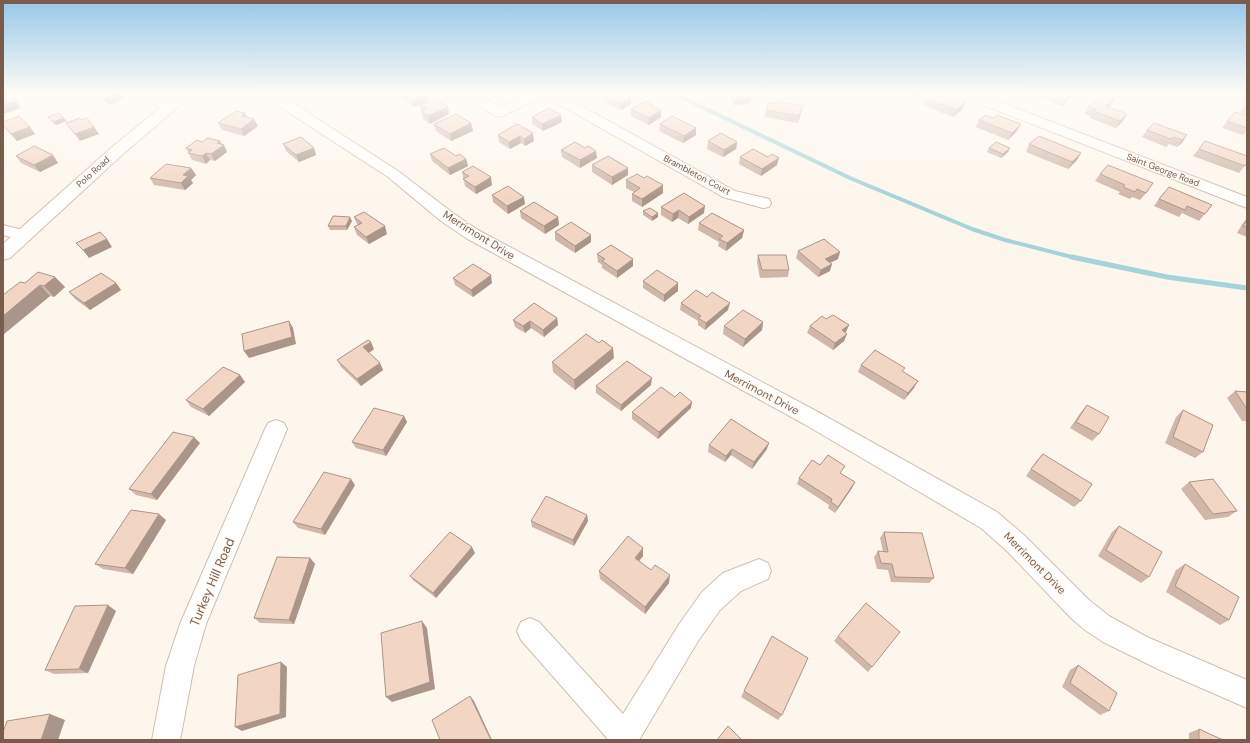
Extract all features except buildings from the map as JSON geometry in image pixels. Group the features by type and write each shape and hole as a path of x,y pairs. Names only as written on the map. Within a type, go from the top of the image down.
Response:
{"main road":[{"name":"Polo Road","path":"3,254 144,129"}],"street":[{"name":"Merrimont Drive","path":"324,129 388,170 447,217 472,234 811,418 988,520 1005,532 1076,605 1095,622 1116,636 1162,658 1247,694"},
{"name":"Brambleton Court","path":"613,129 729,194 763,203"},
{"name":"Saint George Road","path":"1057,129 1247,203"},
{"path":"3,230 24,236"},
{"name":"Turkey Hill Road","path":"166,740 180,666 193,624 276,429"},
{"path":"530,631 623,739 689,632 711,601 732,582 759,570"}],"waterway":[{"path":"747,129 850,178 972,229 1005,240 1072,257"},
{"path":"1072,257 1167,277 1247,288"}]}
